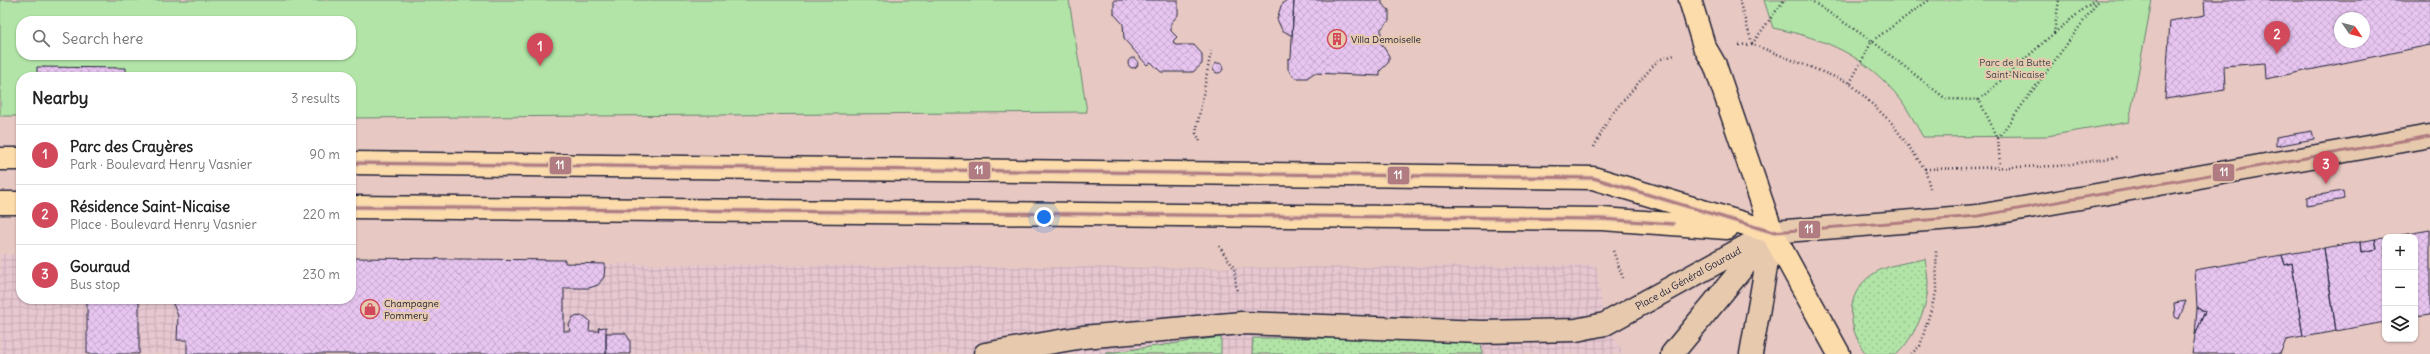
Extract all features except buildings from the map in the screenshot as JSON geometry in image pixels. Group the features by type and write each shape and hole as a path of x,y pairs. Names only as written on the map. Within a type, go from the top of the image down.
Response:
{"main road":[{"path":"1690,0 1704,46 1715,65 1772,232 1839,354"},
{"path":"356,207 1602,219 1772,232 1978,216 2430,136"},
{"path":"0,159 16,159"},
{"path":"356,163 1593,178 1772,232"},
{"path":"0,203 16,203"},
{"path":"1751,354 1772,232"},
{"name":"Place du Général Gouraud","path":"985,354 1083,337 1242,323 1482,332 1576,330 1605,324 1772,232"},
{"name":"Place du Général Gouraud","path":"1672,354 1772,232"}],"path":[{"path":"1739,0 1752,44"},
{"path":"1752,44 1784,0"},
{"path":"1810,0 1872,40 1946,98 1979,100 2054,33 2095,0"},
{"path":"1850,83 1872,40 1929,0"},
{"path":"2054,33 2059,0"},
{"path":"1998,138 2100,0"},
{"path":"1593,178 1592,151 1610,116 1658,60 1704,46 1752,44 1850,83 1891,122 1925,169 1931,196"},
{"path":"1979,100 1998,138 2000,166"},
{"path":"1925,169 2000,166 2058,166 2119,157"},
{"path":"1602,219 1633,308"},
{"path":"1911,354 1920,346 1937,289 1936,245"}],"shaded area":[{"name":"Champagne Pommery","path":"0,254 16,255 16,304 356,304 356,258 565,260 565,263 605,264 1234,268 1596,265 1605,324 1624,354 0,354"}],"green space":[{"path":"0,0 1069,0 1087,112 356,118 356,72 16,72 16,116 0,116"},
{"name":"Parc de la Butte Saint-Nicaise","path":"1764,0 2152,0 2129,122 2047,136 1923,137 1901,100 1873,71 1844,51 1828,44 1793,32 1773,28"},
{"path":"1925,259 1928,284 1926,302 1919,322 1909,340 1897,354 1866,354 1854,331 1852,319 1854,297 1860,287 1868,278 1880,270"},
{"path":"1221,337 1221,354 1100,354"},
{"path":"1253,338 1481,338 1482,354 1252,354"}],"transit line":[{"name":"11","path":"356,163 1593,178 1772,232 1978,216 2430,136"},
{"name":"11","path":"356,207 1602,219 1673,224"}],"place":[{"name":"Villa Demoiselle","path":"1337,39"},
{"name":"Résidence Saint-Nicaise","path":"2277,54"},
{"name":"Parc des Crayères","path":"540,66"},
{"name":"Gouraud","path":"2326,184"},
{"name":"Champagne Pommery","path":"370,309"}]}
